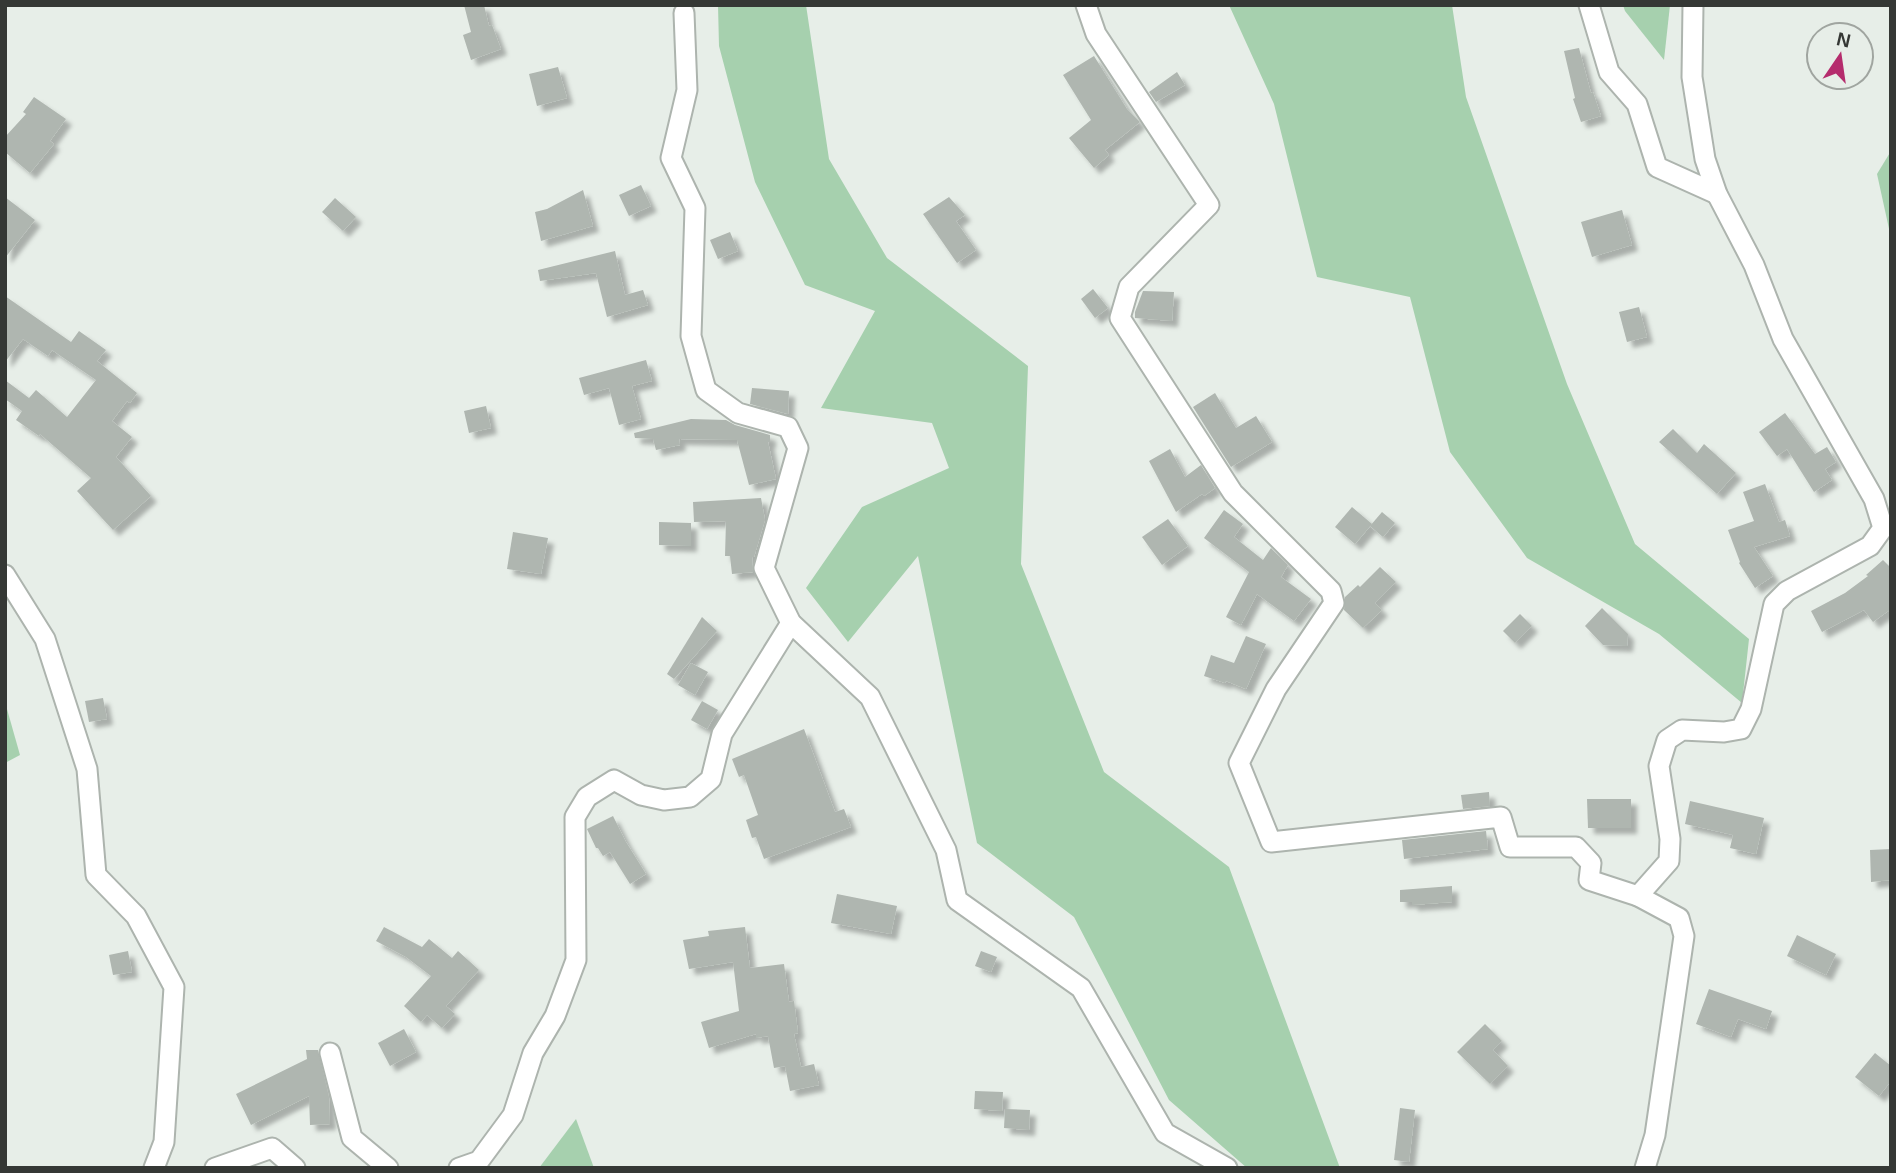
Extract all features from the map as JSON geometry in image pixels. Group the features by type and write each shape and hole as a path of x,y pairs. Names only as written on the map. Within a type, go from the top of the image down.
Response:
{"street":[{"path":"1086,5 1096,34 1209,205 1129,287 1120,318 1233,493 1331,592 1334,603 1276,689 1238,762 1271,842 1501,817 1510,847 1576,847 1591,863 1589,880 1638,896 1679,918 1684,936 1655,1135 1644,1168"},
{"path":"1589,5 1609,72 1637,104 1657,167 1717,194"},
{"path":"1638,896 1669,861 1670,839 1659,766 1667,740 1682,730 1724,732 1741,729 1751,709 1774,604 1787,591 1870,546 1883,528 1874,499 1783,340 1754,265 1717,194 1705,159 1692,77 1693,5"},
{"path":"684,13 687,90 671,158 695,208 691,336 706,390 738,413 788,427 798,448 764,568 791,623 870,697 946,850 957,900 1081,988 1165,1133 1227,1168"},
{"path":"5,575 45,639 87,769 96,875 136,916 174,987 164,1142 154,1168"},
{"path":"459,1168 479,1161 513,1115 533,1054 555,1016 576,960 575,817 587,797 614,780 640,795 664,800 690,797 711,779 722,734 791,623"},
{"path":"330,1053 352,1138 388,1168"},
{"path":"215,1168 272,1148 295,1168"}],"green space":[{"path":"718,5 806,5 829,159 887,258 1028,366 1021,564 1104,772 1229,867 1340,1168 1247,1168 1169,1100 1074,917 977,843 918,556 848,642 806,588 862,507 949,468 932,423 821,408 875,311 805,285 755,182 719,46"},
{"path":"1229,5 1452,5 1466,97 1567,384 1635,544 1749,639 1742,703 1659,634 1527,558 1450,452 1410,297 1317,277 1274,104"},
{"path":"1623,5 1670,5 1664,60 1625,11"},
{"path":"1891,151 1891,238 1877,174"},
{"path":"5,702 20,755 5,763"},
{"path":"576,1119 594,1168 539,1168"}],"building":[{"path":"464,5 484,5 489,26 492,25 501,49 471,60 463,35 471,32"},
{"path":"1579,48 1591,93 1593,92 1601,116 1581,122 1573,99 1575,98 1564,51"},
{"path":"1094,56 1127,109 1140,122 1105,150 1109,155 1094,168 1069,138 1091,120 1063,75"},
{"path":"558,67 567,98 537,106 529,74"},
{"path":"1177,72 1185,85 1156,102 1149,92"},
{"path":"34,97 66,119 50,141 54,144 30,173 5,152 5,137 26,114 23,112"},
{"path":"641,185 651,206 629,216 619,195"},
{"path":"583,190 593,226 541,241 535,212 547,209"},
{"path":"5,197 35,220 5,258"},
{"path":"949,197 965,215 956,221 976,250 957,263 923,214"},
{"path":"335,198 356,217 343,231 322,212"},
{"path":"1622,210 1632,245 1592,257 1581,222"},
{"path":"730,232 738,251 718,259 710,240"},
{"path":"615,251 625,295 643,290 648,305 607,317 596,273 540,281 538,270"},
{"path":"1093,289 1108,308 1095,318 1081,299"},
{"path":"1143,291 1174,292 1172,321 1135,318"},
{"path":"5,296 71,342 79,331 106,350 97,361 137,393 130,403 127,401 112,421 132,437 116,457 151,496 113,530 77,491 91,478 40,434 39,436 16,420 22,411 5,399 5,380 29,398 36,390 67,417 96,380 52,350 48,356 23,339 5,362"},
{"path":"1639,307 1647,337 1627,342 1619,312"},
{"path":"646,360 652,381 632,386 641,419 619,425 609,388 584,395 579,378"},
{"path":"752,388 789,391 788,414 750,404"},
{"path":"1215,393 1236,428 1256,416 1272,442 1231,467 1193,407"},
{"path":"486,406 491,428 469,433 464,411"},
{"path":"1785,413 1815,454 1827,447 1836,462 1825,469 1832,480 1814,492 1787,449 1777,456 1759,432"},
{"path":"691,419 726,420 770,435 768,442 776,479 749,485 737,440 679,439 680,445 656,450 653,439 635,438 634,433"},
{"path":"1673,429 1697,453 1704,444 1736,473 1717,494 1659,442"},
{"path":"1170,449 1185,477 1201,465 1215,488 1176,512 1149,461"},
{"path":"1765,484 1779,522 1785,520 1790,536 1754,547 1773,576 1755,588 1739,563 1728,530 1754,521 1743,492"},
{"path":"761,498 765,520 752,557 753,572 732,574 730,556 725,556 726,521 694,522 693,502"},
{"path":"1352,507 1372,524 1355,544 1335,527"},
{"path":"1224,510 1243,524 1234,537 1263,560 1271,548 1288,565 1281,577 1311,599 1294,621 1257,594 1241,625 1226,617 1249,572 1204,538"},
{"path":"1382,512 1395,523 1383,537 1370,526"},
{"path":"1168,519 1188,546 1162,565 1142,537"},
{"path":"659,522 691,523 691,546 659,545"},
{"path":"513,532 548,538 541,574 507,569"},
{"path":"1883,560 1891,568 1891,609 1873,622 1864,610 1822,632 1811,611 1845,593 1868,576 1866,575"},
{"path":"1380,567 1396,582 1375,603 1382,610 1363,628 1344,610 1345,597 1358,585 1360,587"},
{"path":"1602,608 1628,634 1627,646 1603,645 1585,626"},
{"path":"1520,614 1532,626 1515,643 1503,631"},
{"path":"702,617 717,631 674,679 667,674"},
{"path":"1246,636 1266,644 1246,689 1204,676 1211,655 1234,663"},
{"path":"691,663 708,672 695,695 678,685"},
{"path":"103,698 107,719 89,722 85,701"},
{"path":"702,701 718,710 707,729 691,720"},
{"path":"804,729 835,812 844,809 851,827 764,859 746,820 758,815 744,775 739,777 732,759"},
{"path":"1489,792 1490,806 1463,809 1461,795"},
{"path":"1587,799 1631,799 1631,828 1588,828"},
{"path":"1690,801 1764,818 1756,854 1730,848 1733,835 1685,824"},
{"path":"613,816 646,874 630,884 610,852 603,856 596,848 587,829"},
{"path":"1486,831 1488,849 1404,859 1402,840"},
{"path":"1891,849 1891,880 1871,882 1870,850"},
{"path":"1452,886 1452,902 1412,905 1412,902 1400,902 1400,890"},
{"path":"837,894 897,906 891,934 831,923"},
{"path":"384,927 422,947 429,939 452,958 458,951 479,970 446,1006 455,1014 442,1028 427,1015 421,1022 404,1006 431,976 406,957 376,941"},
{"path":"745,927 750,968 784,964 789,1002 794,1001 798,1033 794,1034 801,1067 814,1064 819,1085 790,1091 785,1066 774,1068 768,1036 756,1038 756,1034 709,1048 701,1022 739,1011 733,962 689,969 683,940 709,936 708,931"},
{"path":"1797,935 1836,954 1826,975 1787,956"},
{"path":"128,951 132,972 113,975 109,955"},
{"path":"981,951 997,957 991,972 975,966"},
{"path":"1709,989 1772,1011 1766,1029 1738,1019 1731,1037 1696,1024"},
{"path":"1485,1024 1502,1041 1493,1050 1508,1066 1490,1084 1457,1052"},
{"path":"404,1029 416,1052 390,1066 378,1043"},
{"path":"306,1050 318,1050 329,1097 330,1124 310,1125 309,1096 251,1125 236,1094 307,1059"},
{"path":"1875,1053 1891,1066 1891,1081 1879,1096 1855,1077"},
{"path":"975,1091 1003,1092 1002,1111 974,1109"},
{"path":"1400,1108 1415,1110 1409,1162 1394,1160"},
{"path":"1005,1109 1030,1110 1029,1130 1004,1128"}]}
